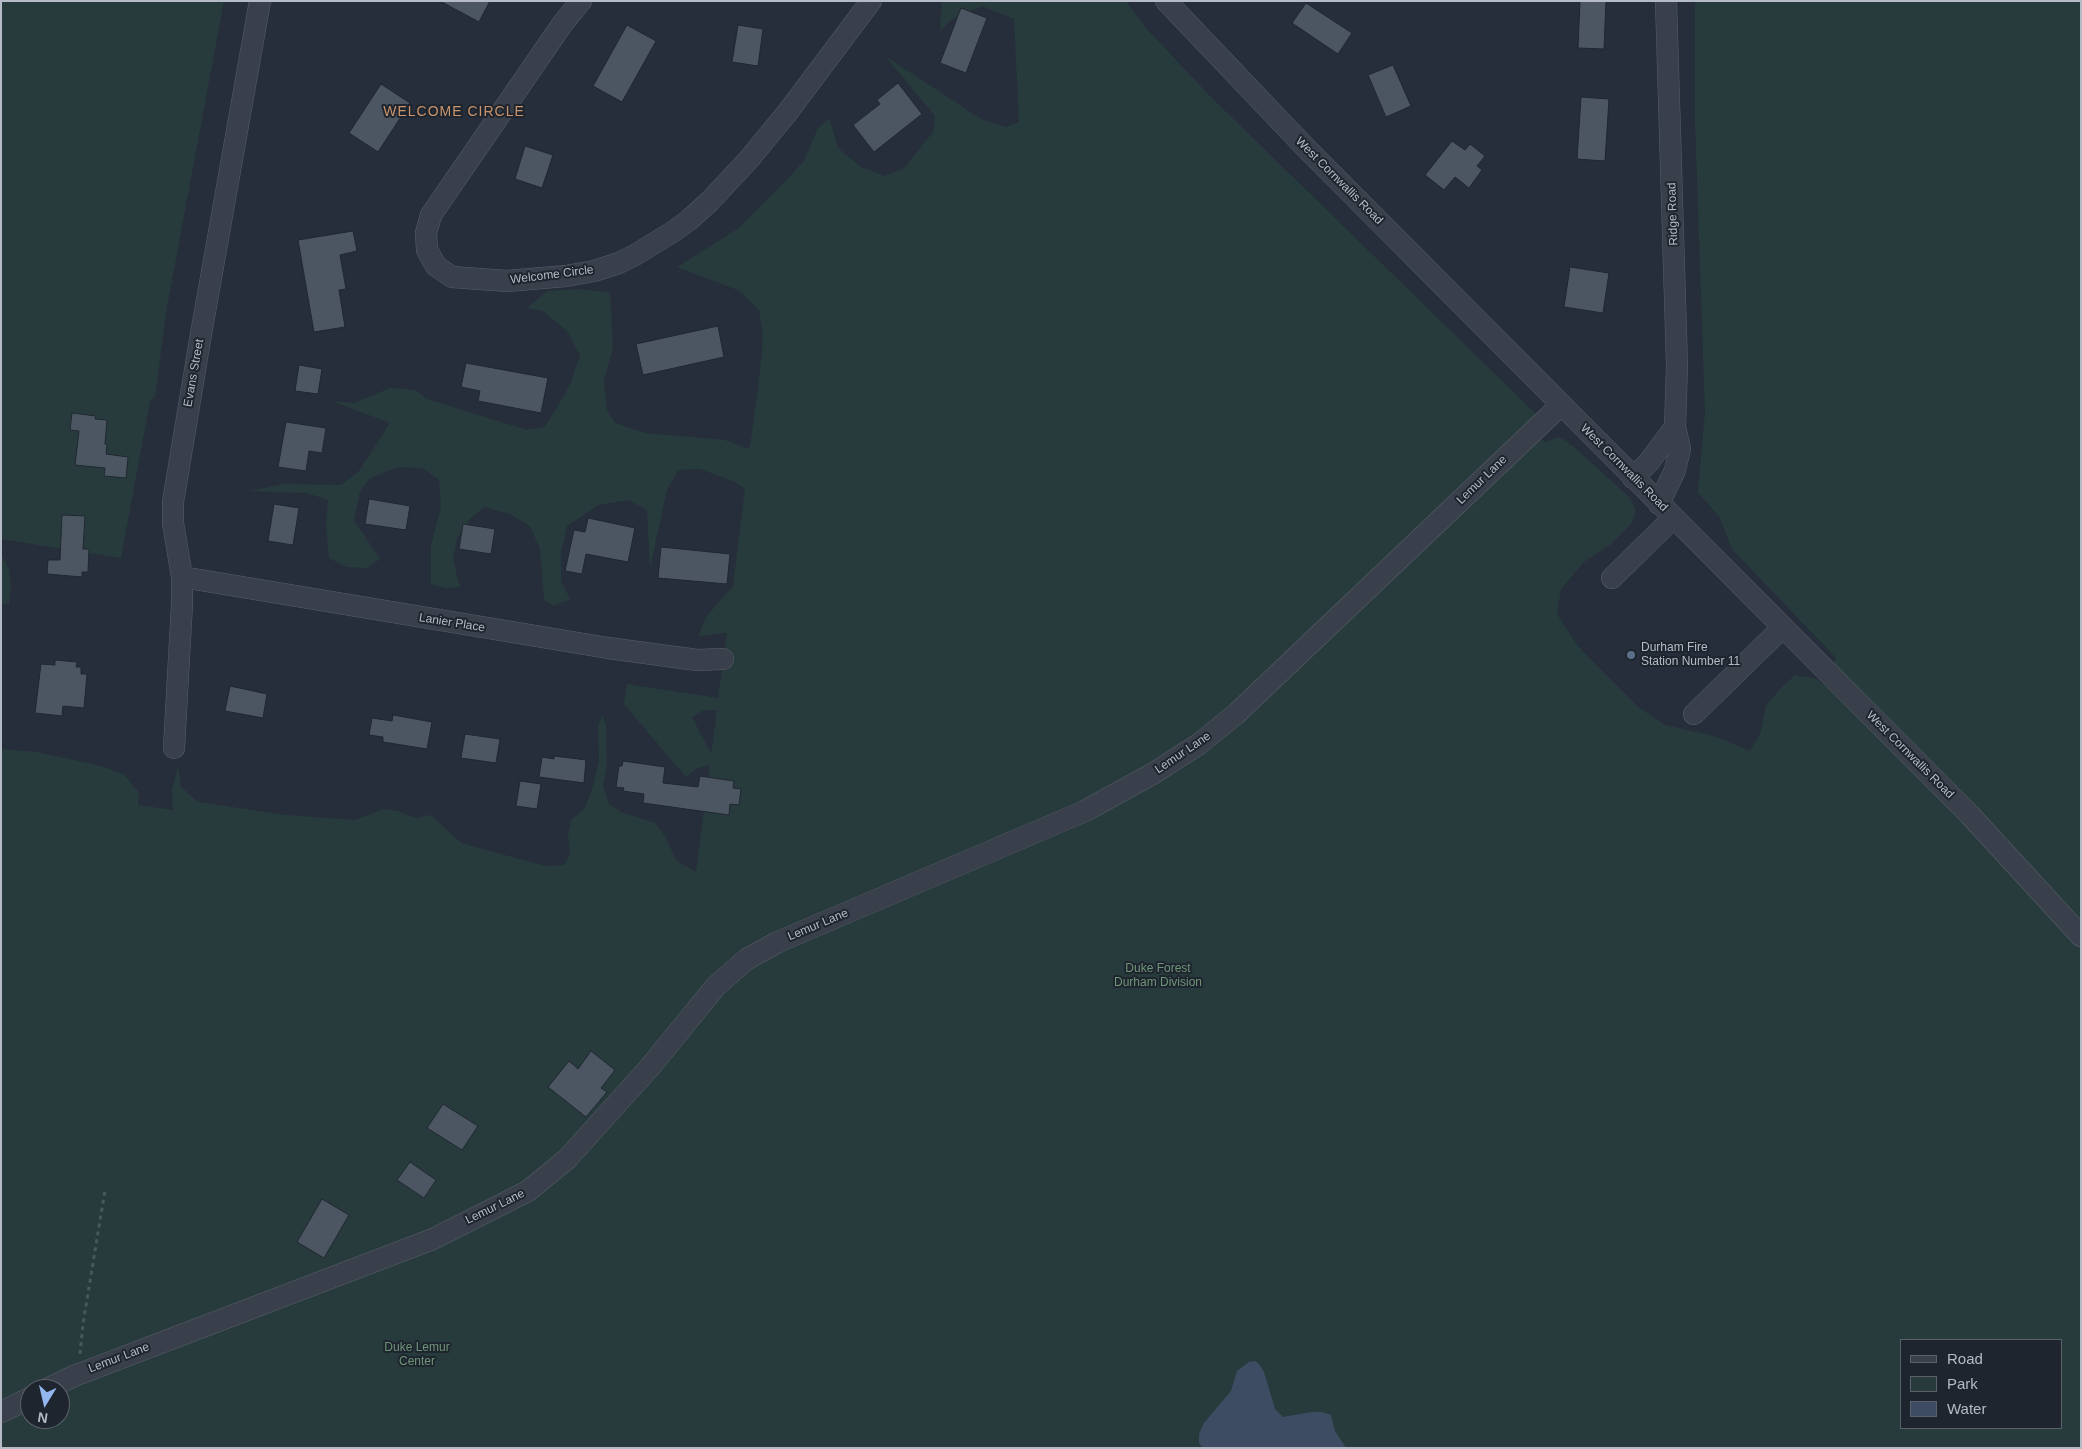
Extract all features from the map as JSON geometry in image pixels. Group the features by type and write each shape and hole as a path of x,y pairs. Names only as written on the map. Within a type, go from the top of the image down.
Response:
{"street":[{"name":"Evans Street","path":"174,748 182,577 174,531 173,502 199,343 260,1"},
{"name":"Welcome Circle","path":"581,1 563,23 431,216 426,233 427,250 436,266 452,278 507,281 566,276 594,271 619,263 674,231 710,201 750,158 787,113 871,1"},
{"name":"West Cornwallis Road","path":"1166,1 1306,148 1969,814 2081,936"},
{"name":"Ridge Road","path":"1666,1 1676,357 1675,427 1680,449 1666,511"},
{"name":"Lemur Lane","path":"68,1379 433,1239 528,1191 567,1159 650,1067 716,986 747,959 778,942 1085,810 1154,773 1199,744 1236,714 1561,405"},
{"path":"1633,478 1649,462 1675,427"},
{"path":"1612,578 1666,511"},
{"name":"Lanier Place","path":"182,577 608,648 697,660 723,659"},
{"path":"1694,714 1783,627"},
{"path":"1,1412 20,1403"}],"path":[{"path":"83,1372 79,1358 83,1324 105,1190"}],"green space":[{"path":"1,1 224,1 167,307 155,396 150,401 121,558 1,539"},
{"name":"Duke Forest Durham Division","path":"942,1 1126,1 1145,27 1211,97 1538,416 1530,427 1545,442 1559,437 1573,446 1630,498 1636,511 1631,524 1610,545 1584,562 1561,589 1557,614 1577,645 1638,707 1665,725 1714,736 1750,751 1760,734 1766,705 1782,687 1795,675 1817,679 1822,684 1836,658 1732,549 1719,516 1698,493 1705,412 1695,121 1695,1 2081,1 2081,1448 1,1448 1,749 36,752 101,766 123,774 139,792 138,805 173,810 172,790 178,766 181,787 198,802 286,815 355,820 384,809 398,811 415,818 431,815 461,843 545,866 564,865 570,855 568,835 571,820 585,808 593,786 599,762 598,727 602,715 606,725 607,766 603,786 609,804 621,812 655,823 665,836 676,860 696,872 710,765 697,768 686,777 624,704 627,684 718,698 727,633 698,636 706,617 733,586 745,489 735,482 700,469 678,470 667,490 650,568 647,510 629,500 598,505 567,526 561,553 561,581 570,599 554,606 544,600 540,549 530,526 510,514 485,507 470,519 457,538 453,560 460,587 446,588 431,584 431,545 441,508 439,480 423,468 398,467 370,478 360,491 354,520 380,559 367,568 347,567 329,558 326,526 328,500 307,493 249,491 284,484 341,485 359,471 390,423 332,401 354,403 390,388 415,390 427,399 527,430 545,427 570,385 580,355 567,331 543,311 527,308 547,291 581,289 610,293 613,348 604,380 607,410 615,423 645,433 725,440 745,448 750,447 763,336 759,310 740,291 677,267 739,228 804,161 817,130 829,118 838,148 861,167 885,176 904,168 933,132 935,116 885,56 981,119 1006,127 1019,122 1014,19 982,6 953,19 940,31","holes":["704,710 717,710 711,754 692,717"]},
{"path":"1,554 9,569 11,587 9,604 1,605"}],"water":[{"path":"1255,1361 1264,1372 1275,1409 1283,1417 1311,1412 1322,1412 1331,1415 1335,1431 1346,1448 1203,1448 1199,1443 1199,1434 1204,1423 1231,1391 1237,1371 1249,1362"}],"building":[{"path":"440,1 490,1 479,22"},
{"path":"1580,1 1606,1 1604,49 1578,48"},
{"path":"1306,3 1352,33 1338,54 1292,23"},
{"path":"961,8 987,18 966,73 940,63"},
{"path":"627,25 656,41 622,102 593,86"},
{"path":"738,25 763,29 758,66 732,62"},
{"path":"1393,65 1411,106 1386,117 1368,75"},
{"path":"898,83 922,114 874,152 853,125 880,104 877,100"},
{"path":"381,84 410,103 378,152 349,133"},
{"path":"1581,97 1609,99 1605,161 1577,159"},
{"path":"1452,141 1465,150 1470,144 1485,156 1477,166 1482,170 1469,188 1455,177 1444,190 1425,175"},
{"path":"525,146 553,155 542,188 515,179"},
{"path":"353,231 357,251 340,255 346,289 339,290 345,327 314,332 298,240"},
{"path":"1570,267 1609,273 1603,313 1564,307"},
{"path":"718,326 724,357 643,375 636,344"},
{"path":"466,363 548,378 541,413 478,401 480,391 461,387"},
{"path":"299,365 322,369 318,394 295,391"},
{"path":"72,413 96,416 95,419 107,420 106,454 128,457 126,478 104,476 105,468 75,465 79,431 70,430"},
{"path":"286,422 326,428 322,453 309,451 306,471 278,467"},
{"path":"369,499 410,506 406,530 365,524"},
{"path":"274,504 299,508 293,545 268,541"},
{"path":"62,515 85,516 83,549 89,549 88,572 82,572 82,577 47,574 48,560 60,560"},
{"path":"588,518 635,528 628,562 586,554 582,574 565,571 574,530 585,532"},
{"path":"463,524 495,529 491,554 459,549"},
{"path":"661,547 730,554 727,584 658,578"},
{"path":"55,660 77,662 76,667 81,667 81,674 87,674 84,708 63,706 62,716 35,713 41,664 55,665"},
{"path":"230,686 267,694 263,718 225,711"},
{"path":"393,715 432,722 427,749 383,742 383,737 369,735 372,718 392,721"},
{"path":"465,734 500,739 496,763 461,758"},
{"path":"554,756 586,760 584,783 539,777 542,757 554,759"},
{"path":"623,761 665,767 663,783 698,787 700,776 734,781 733,788 741,789 739,805 730,804 729,815 643,803 644,794 623,791 624,788 616,787 619,766 622,766"},
{"path":"520,781 541,784 537,809 516,806"},
{"path":"591,1051 615,1070 601,1088 607,1092 586,1117 548,1087 569,1061 578,1069"},
{"path":"443,1104 478,1126 462,1150 427,1128"},
{"path":"410,1162 436,1180 424,1198 397,1180"},
{"path":"322,1199 349,1215 324,1258 297,1242"}],"place":[{"name":"Durham Fire Station Number 11","path":"1631,655"}],"district":[{"name":"WELCOME CIRCLE","path":"454,112"}],"park label":[{"name":"Duke Lemur Center","path":"417,1355"}]}
